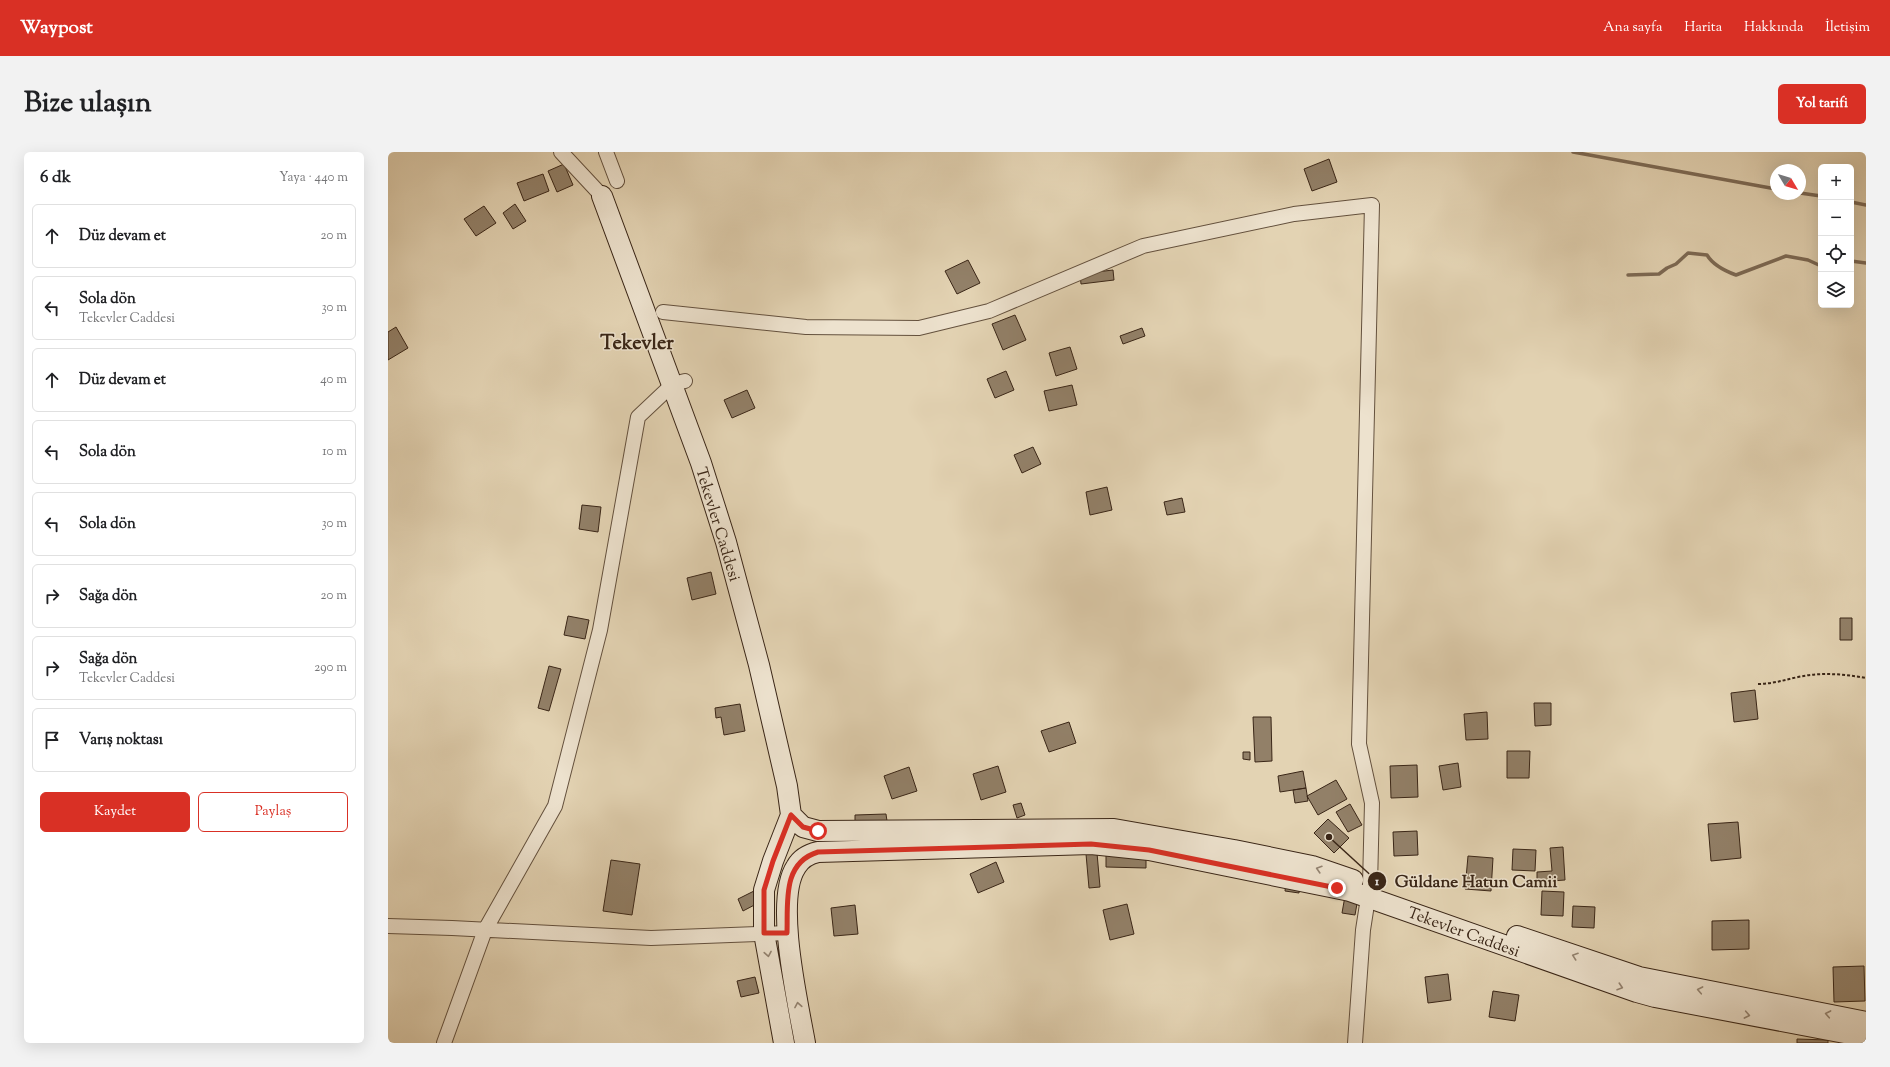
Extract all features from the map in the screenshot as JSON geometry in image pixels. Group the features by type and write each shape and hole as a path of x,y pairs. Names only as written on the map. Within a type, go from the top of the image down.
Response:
{"street":[{"path":"561,152 602,196"},
{"path":"606,152 617,181"},
{"name":"Tekevler Caddesi","path":"602,196 679,382 701,463 726,542 759,664 787,786 791,815 773,861 764,890 764,933 784,1043"},
{"path":"664,312 806,327 919,328 989,311 1143,246 1294,214 1372,205 1359,744 1372,803 1369,891 1363,930 1355,1043"},
{"path":"444,1043 485,930 556,806 600,630 638,417 679,382"},
{"path":"791,815 803,827 818,831 1114,829 1234,850 1312,866 1369,891 1639,977 1866,1022"},
{"name":"Tekevler Caddesi","path":"787,933 788,896 793,872 802,860 818,852 1091,844 1149,850 1350,891 1369,891 1638,992 1655,997 1866,1037"},
{"path":"388,926 651,938 787,933 805,1043"}],"path":[{"path":"1758,684 1773,684 1798,677 1822,674 1838,674 1866,678"}],"building":[{"path":"1329,159 1337,182 1312,191 1304,169"},
{"path":"564,164 573,185 557,192 548,171"},
{"path":"543,174 549,191 524,201 517,183"},
{"path":"515,204 526,221 513,229 503,213"},
{"path":"484,206 496,223 476,236 464,219"},
{"path":"968,260 980,283 957,294 945,271"},
{"path":"1113,270 1114,280 1081,284 1080,274"},
{"path":"1015,315 1026,340 1003,350 992,324"},
{"path":"396,327 408,348 388,360 388,332"},
{"path":"1142,328 1145,336 1123,344 1120,336"},
{"path":"1070,347 1077,369 1056,376 1049,353"},
{"path":"1006,371 1014,390 995,398 987,379"},
{"path":"1072,385 1077,405 1049,411 1044,391"},
{"path":"747,390 755,408 732,418 724,400"},
{"path":"1033,447 1041,464 1022,473 1014,455"},
{"path":"1107,487 1112,510 1090,515 1086,492"},
{"path":"1182,498 1185,512 1167,515 1164,502"},
{"path":"582,505 601,507 598,532 579,529"},
{"path":"711,572 716,594 692,600 687,578"},
{"path":"568,616 589,620 585,639 564,635"},
{"path":"1840,618 1852,618 1852,640 1840,640"},
{"path":"549,666 561,669 549,711 538,708"},
{"path":"1755,690 1758,719 1734,722 1731,693"},
{"path":"1534,703 1551,703 1551,725 1535,726"},
{"path":"740,704 745,731 724,735 721,717 716,718 715,708"},
{"path":"1487,712 1488,739 1466,740 1464,714"},
{"path":"1253,717 1271,717 1272,761 1255,762"},
{"path":"1069,722 1076,743 1049,752 1041,731"},
{"path":"1507,751 1530,751 1529,778 1507,778"},
{"path":"1243,752 1250,752 1250,760 1243,759"},
{"path":"1458,763 1461,787 1443,790 1439,766"},
{"path":"1417,765 1418,797 1391,798 1390,766"},
{"path":"998,766 1006,792 981,800 973,774"},
{"path":"909,767 917,791 892,799 884,776"},
{"path":"1303,771 1306,788 1280,792 1278,776"},
{"path":"1336,780 1347,799 1318,815 1307,796"},
{"path":"1306,788 1308,801 1295,803 1293,790"},
{"path":"1021,803 1025,815 1017,818 1013,805"},
{"path":"1350,804 1362,825 1348,832 1336,812"},
{"path":"886,814 887,821 855,822 855,815"},
{"path":"1328,819 1349,838 1334,853 1314,833"},
{"path":"1738,822 1741,858 1711,861 1708,824"},
{"path":"1417,831 1418,855 1394,856 1393,832"},
{"path":"1563,847 1565,880 1537,882 1537,872 1552,871 1550,848"},
{"path":"1513,849 1536,850 1535,871 1512,870"},
{"path":"1097,853 1100,887 1089,888 1086,854"},
{"path":"1106,855 1146,855 1146,868 1106,867"},
{"path":"1468,856 1493,858 1491,891 1465,889"},
{"path":"611,860 640,864 632,915 603,911"},
{"path":"996,862 1004,882 978,893 970,874"},
{"path":"1286,882 1300,884 1299,893 1285,891"},
{"path":"756,890 762,901 743,911 738,899"},
{"path":"1542,891 1564,892 1563,916 1541,915"},
{"path":"1345,896 1358,898 1355,915 1342,913"},
{"path":"1127,904 1134,934 1110,940 1103,910"},
{"path":"855,905 858,934 834,936 831,908"},
{"path":"1573,906 1595,907 1594,928 1572,927"},
{"path":"1749,920 1749,949 1712,950 1712,921"},
{"path":"1864,966 1865,1001 1834,1002 1833,967"},
{"path":"1448,974 1451,1000 1428,1003 1425,977"},
{"path":"755,977 759,993 741,997 737,981"},
{"path":"1493,991 1519,995 1515,1021 1489,1017"},
{"path":"1797,1039 1828,1040 1828,1043 1797,1043"}],"waterway":[{"path":"1573,152 1770,188"},
{"path":"1806,194 1818,196"},
{"path":"1854,203 1866,205"},
{"path":"1628,275 1659,274 1676,264 1688,253 1707,255 1720,267 1736,275 1786,256 1808,260 1818,265"},
{"path":"1854,261 1866,263"}],"place":[{"name":"Güldane Hatun Camii","path":"1329,837"}],"district":[{"name":"Tekevler","path":"637,342"}],"route":[{"path":"818,831 803,827 791,815 773,861 764,890 764,933 787,933 788,896 793,872 802,860 807,856 818,852 1091,844 1149,850 1337,888"}]}
